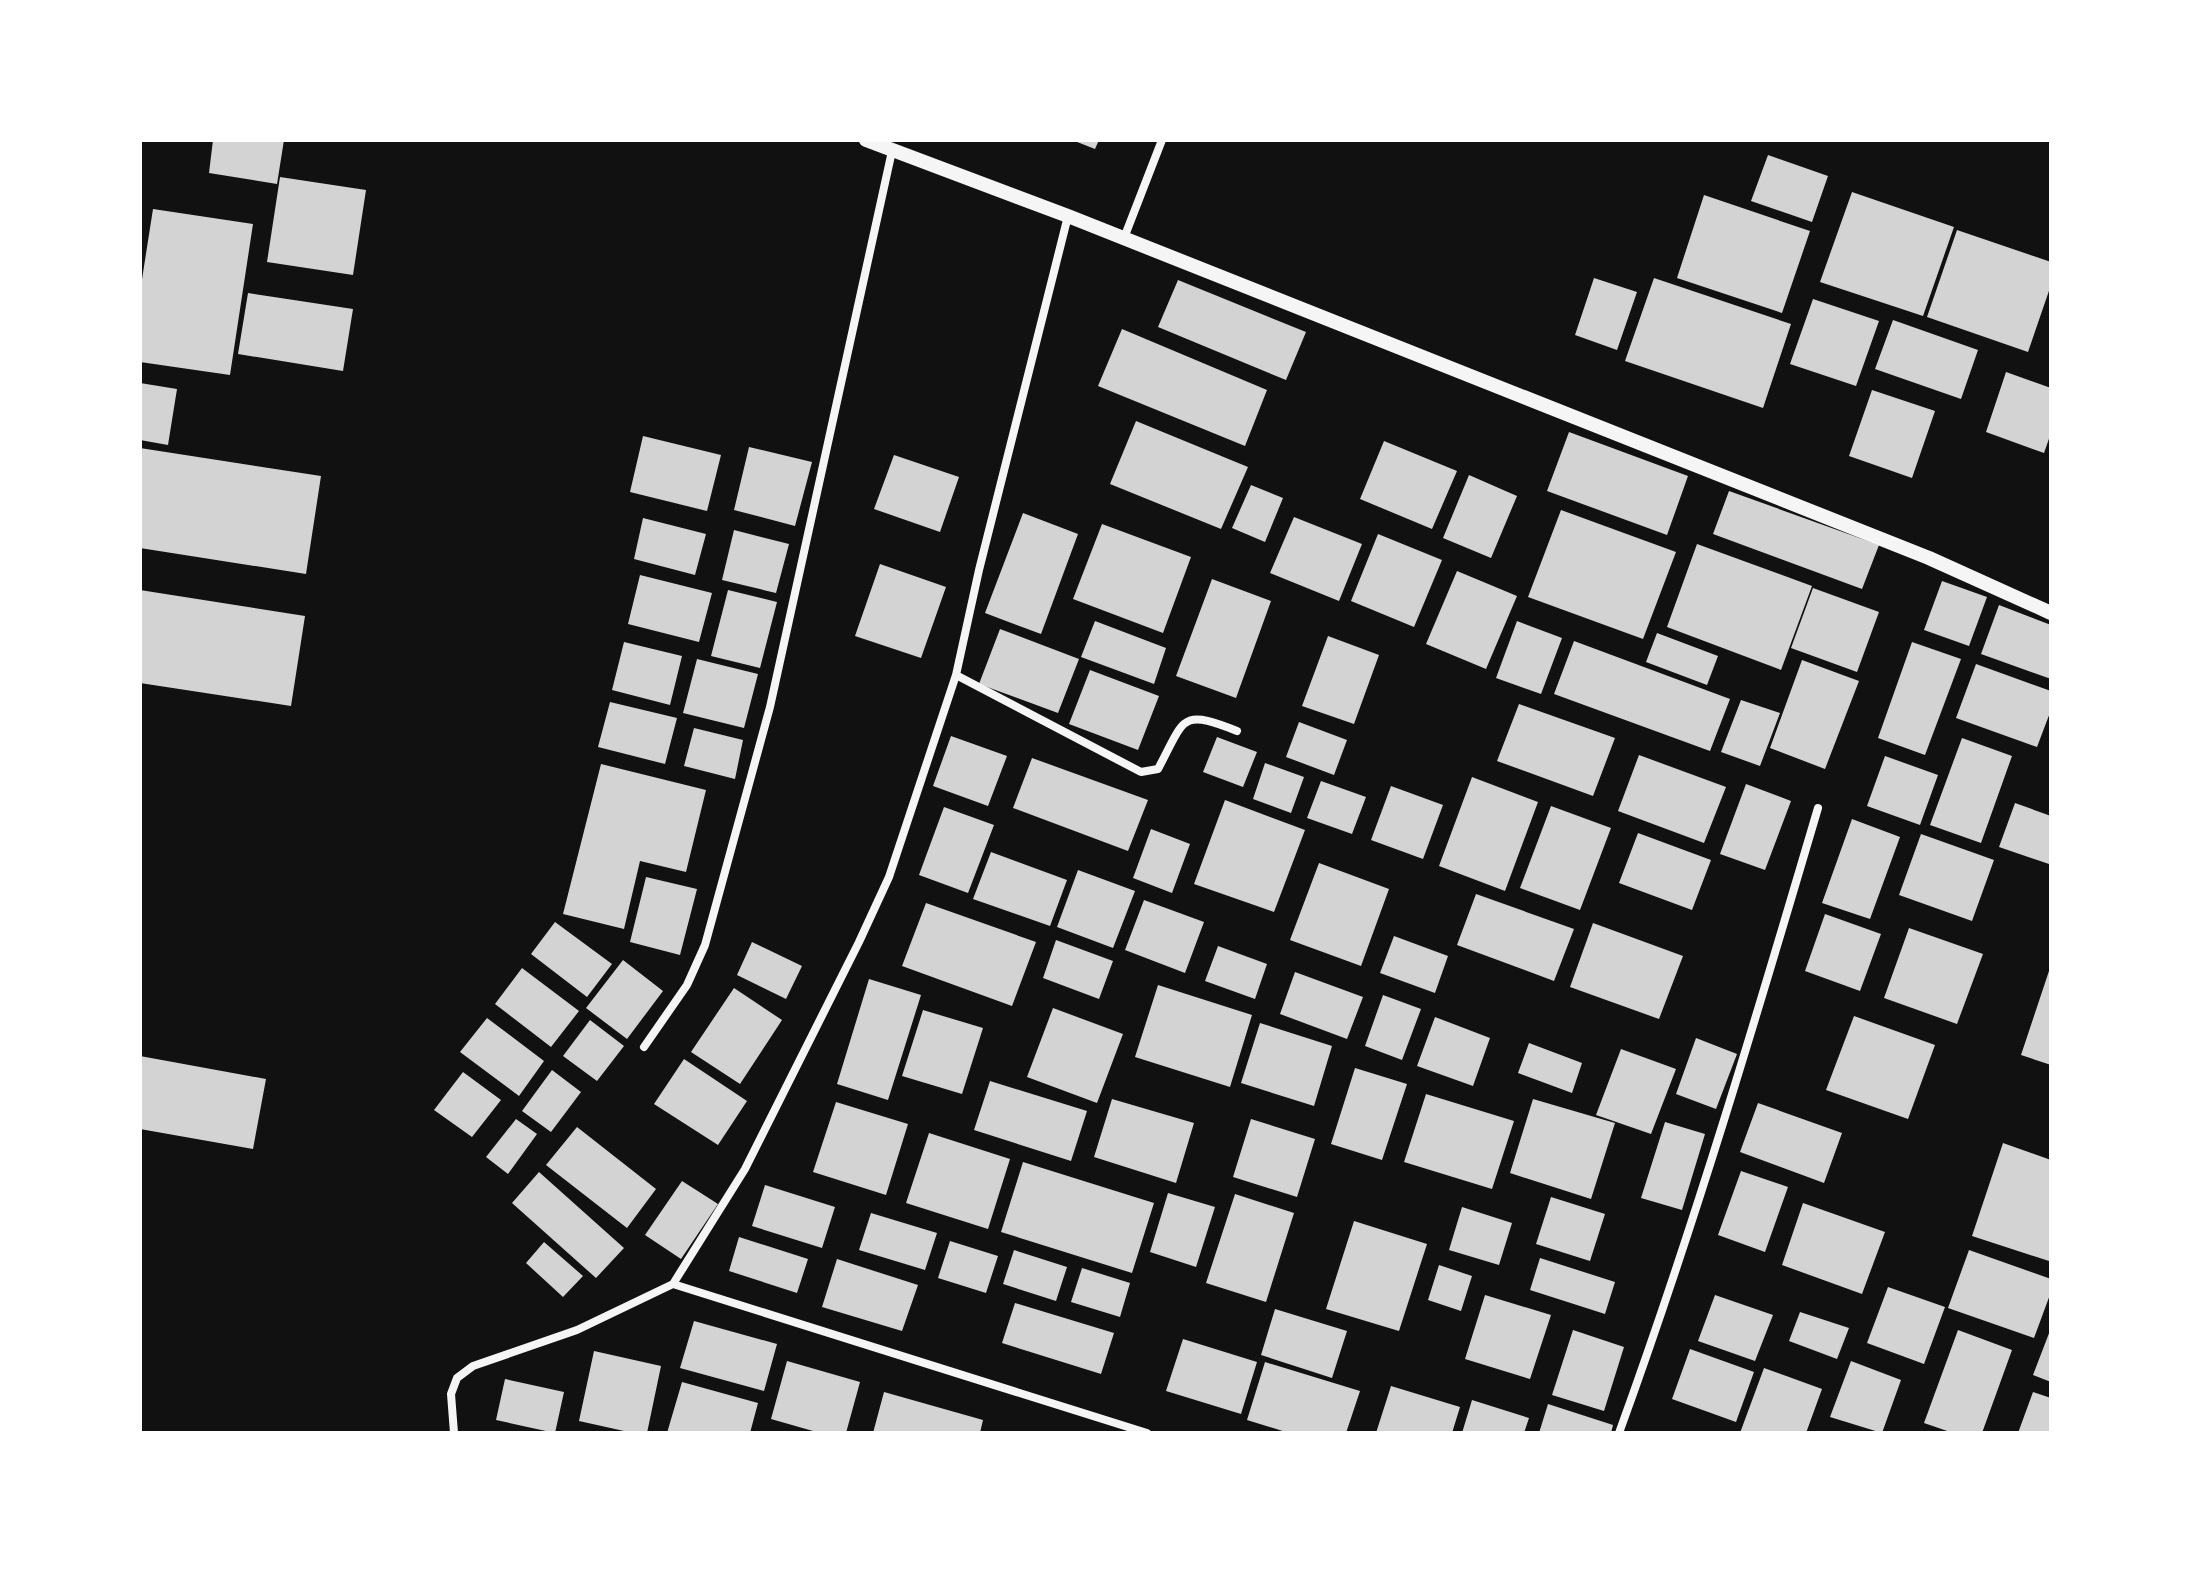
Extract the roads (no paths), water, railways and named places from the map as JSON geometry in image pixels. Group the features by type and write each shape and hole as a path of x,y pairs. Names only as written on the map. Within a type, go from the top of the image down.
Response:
{"street":[{"path":"866,140 1124,238 1929,558 2051,613"},
{"path":"1124,238 1162,140"},
{"path":"644,1047 698,964 717,901 770,707 892,151"},
{"path":"454,1433 451,1394 457,1378 473,1366 577,1330 673,1284 745,1169 889,877 956,675 979,570 1068,216"},
{"path":"956,675 1141,772 1158,769 1176,734 1191,718 1201,718 1237,731"},
{"path":"1619,1433 1667,1303 1721,1135 1818,808"},
{"path":"673,1284 1147,1433"}]}
